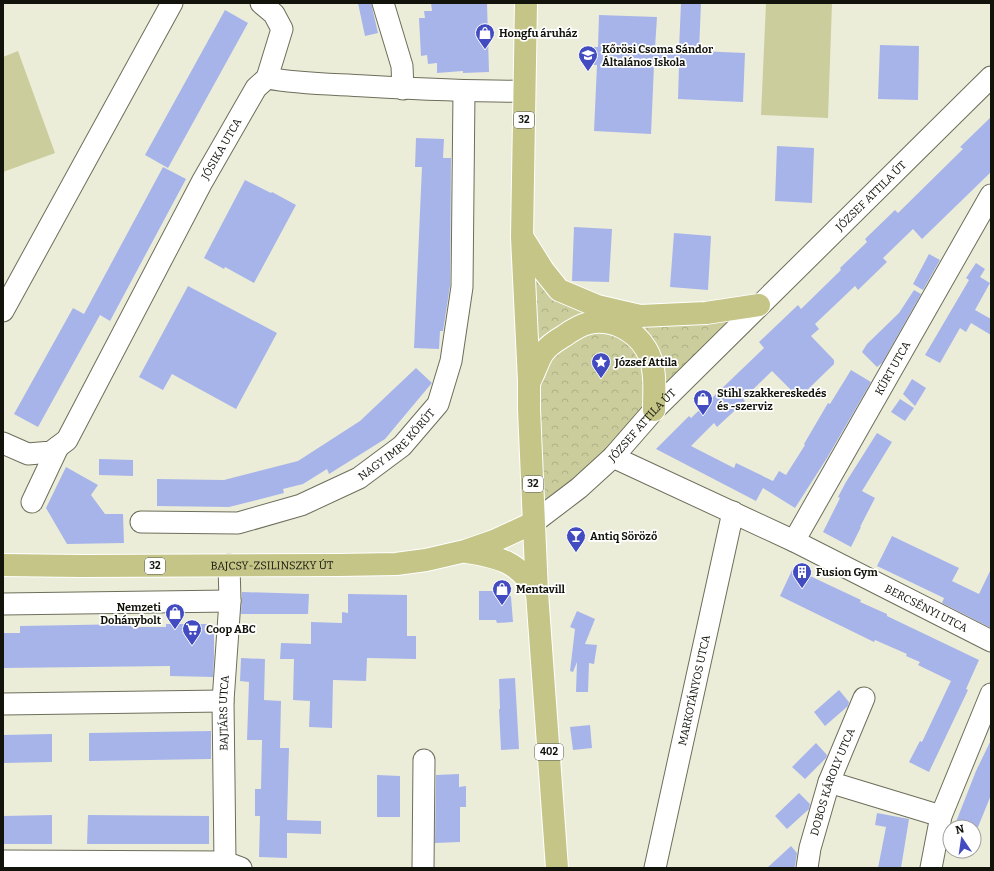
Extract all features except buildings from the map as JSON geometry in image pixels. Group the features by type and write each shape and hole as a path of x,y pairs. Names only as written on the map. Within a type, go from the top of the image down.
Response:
{"main road":[{"name":"32","path":"526,3 522,237 530,381 533,523"},
{"path":"522,237 543,270 559,290 597,306 640,316 706,313 759,305"},
{"path":"530,381 543,353 555,341 574,329 588,323 600,322 618,325 637,336 647,350 654,369 654,410"},
{"name":"BAJCSY-ZSILINSZKY ÚT","path":"3,565 396,564 426,560 465,551 494,541 533,523"},
{"name":"402","path":"533,523 557,868"},
{"path":"465,551 494,556 512,565 529,580 537,593"}],"street":[{"path":"3,311 172,3"},
{"path":"261,3 274,14 282,29 267,78 287,82 404,89 524,91"},
{"path":"383,3 402,66 404,89"},
{"name":"JÓZSEF ATTILA ÚT","path":"533,523 578,488 613,457 654,410 991,77"},
{"name":"JÓSIKA UTCA","path":"32,502 54,450 67,440 202,182 256,88 267,78"},
{"name":"NAGY IMRE KÖRÚT","path":"141,522 238,523 301,505 359,478 402,446 438,404 451,361 462,287 464,91"},
{"name":"KÜRT UTCA","path":"794,541 991,195"},
{"path":"3,443 28,454 54,450"},
{"name":"BERCSÉNYI UTCA","path":"613,457 794,541 991,641"},
{"name":"MARKOTÁNYOS UTCA","path":"655,868 733,512"},
{"name":"BAJTÁRS UTCA","path":"229,565 230,601 223,701 233,865"},
{"path":"3,604 230,601"},
{"path":"931,868 941,816 991,694"},
{"name":"DOBOS KÁROLY UTCA","path":"807,868 810,848 829,782 864,698"},
{"path":"3,704 223,701"},
{"path":"423,868 424,760"},
{"path":"829,782 941,816"},
{"path":"3,861 233,865"}],"green space":[{"path":"766,3 832,3 828,118 761,115"},
{"path":"18,51 55,153 3,172 3,57"},
{"path":"522,237 543,270 597,306 759,305 533,523"}],"place":[{"name":"Hongfu áruház","path":"485,50"},
{"name":"Kőrösi Csoma Sándor Általános Iskola","path":"588,72"},
{"name":"József Attila","path":"601,379"},
{"name":"Stihl szakkereskedés és -szerviz","path":"703,416"},
{"name":"Antiq Söröző","path":"576,553"},
{"name":"Fusion Gym","path":"802,589"},
{"name":"Mentavill","path":"502,606"},
{"name":"Nemzeti Dohánybolt","path":"175,630"},
{"name":"Coop ABC","path":"192,646"}]}
